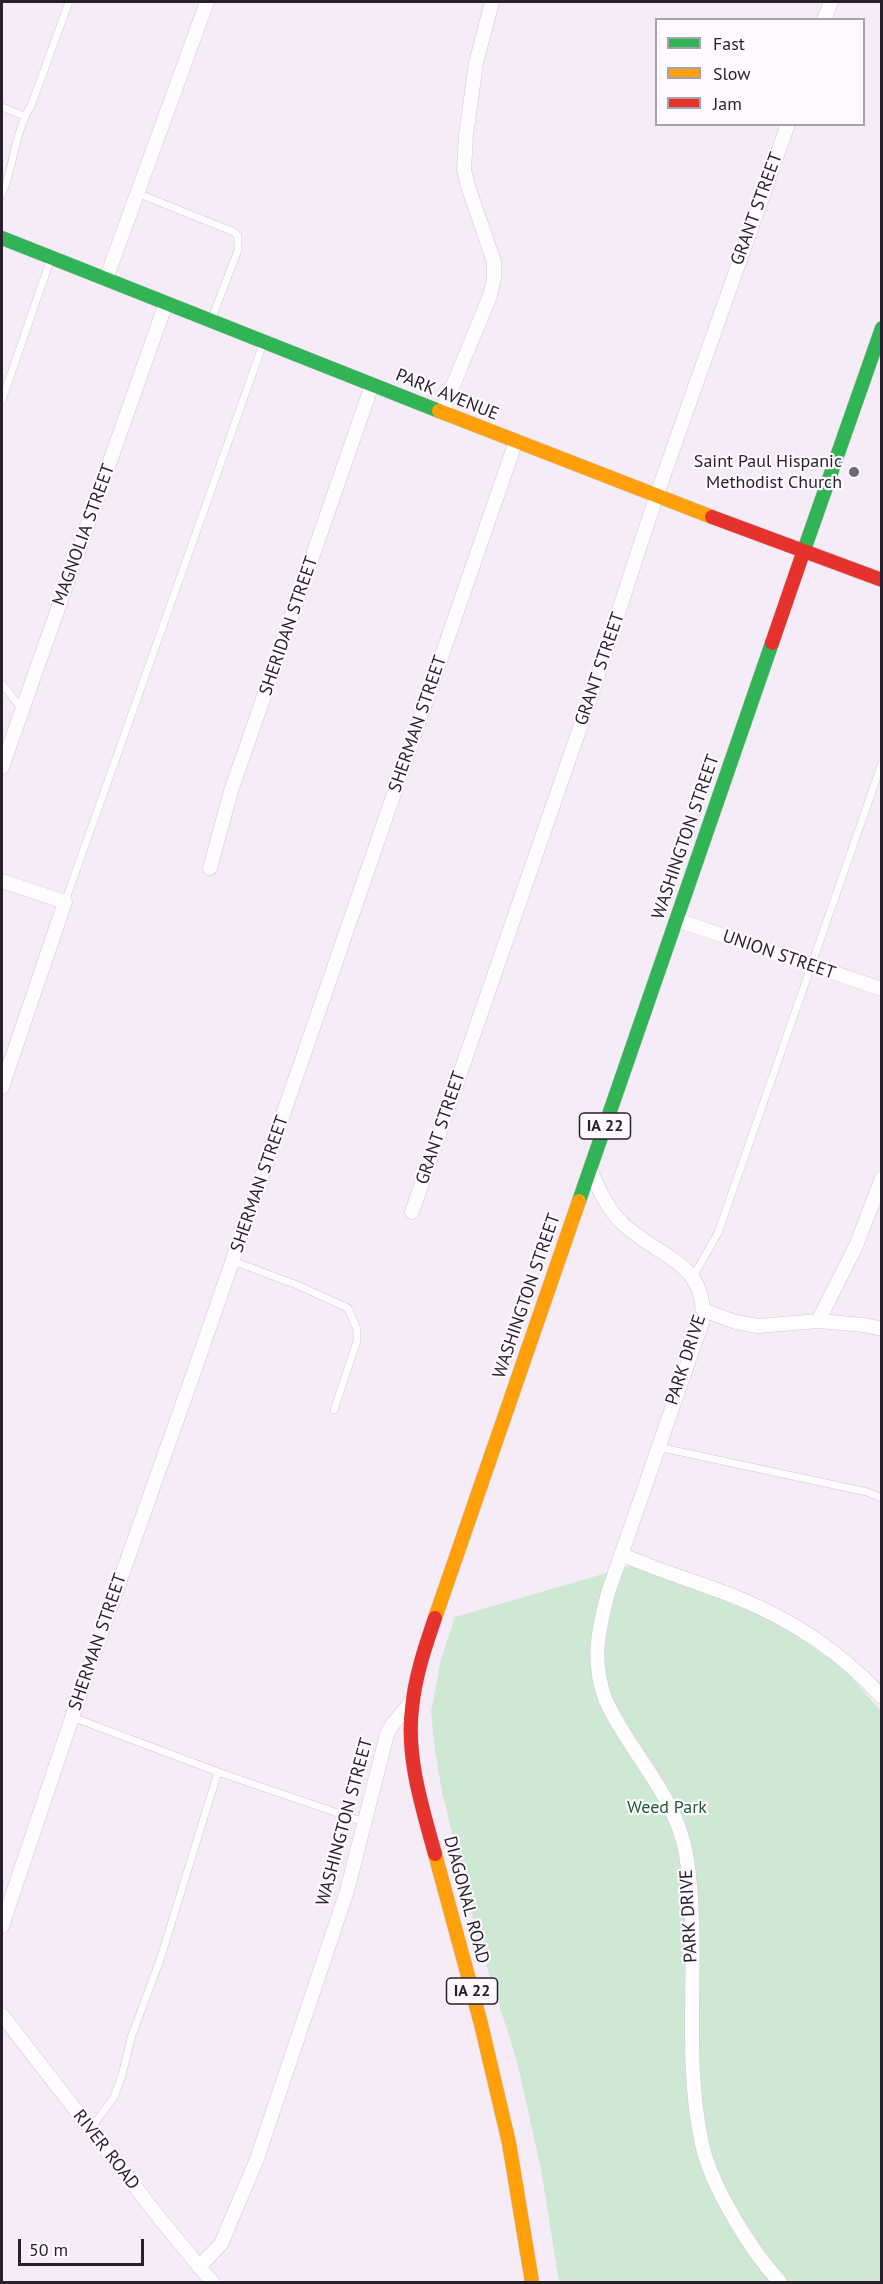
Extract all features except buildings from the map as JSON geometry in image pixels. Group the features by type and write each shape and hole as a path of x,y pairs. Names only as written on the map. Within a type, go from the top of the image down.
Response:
{"main road":[{"name":"PARK AVENUE","path":"2,238 656,496 803,553 882,580"},
{"name":"WASHINGTON STREET","path":"413,1701 421,1660 882,328"},
{"name":"DIAGONAL ROAD","path":"413,1701 411,1719 419,1795 481,2024 509,2143 532,2283"}],"street":[{"path":"106,279 207,2"},
{"path":"442,412 495,279 494,262 464,169 466,135 476,63 492,2"},
{"path":"825,18 831,2"},
{"name":"GRANT STREET","path":"412,1212 593,690 656,496 787,126"},
{"name":"MAGNOLIA STREET","path":"2,767 166,303"},
{"name":"SHERIDAN STREET","path":"210,868 231,791 372,385"},
{"name":"SHERMAN STREET","path":"2,1926 72,1716 233,1261 516,441"},
{"path":"2,881 65,902 2,1087"},
{"name":"UNION STREET","path":"676,920 882,989"},
{"path":"590,1169 599,1189 621,1222 634,1234 684,1266 693,1277"},
{"path":"818,1321 856,1246 882,1178"},
{"name":"PARK DRIVE","path":"693,1277 702,1300 702,1322 621,1554 601,1621 596,1662 599,1683 611,1712 670,1806 681,1832 686,1853 690,1889 693,2066 702,2145 711,2172 725,2200 757,2253 780,2283"},
{"path":"703,1310 736,1322 758,1326 818,1321 882,1329"},
{"path":"621,1554 767,1611 803,1631 840,1657 866,1679 882,1697"},
{"name":"WASHINGTON STREET","path":"199,2267 221,2244 257,2158 343,1902 387,1734 413,1701"},
{"name":"RIVER ROAD","path":"2,2015 212,2283"}],"lane":[{"path":"2,194 10,175 24,116 31,106 69,2"},
{"path":"2,107 24,116"},
{"path":"137,193 234,232 238,236 238,250 211,321"},
{"path":"2,400 51,258"},
{"path":"65,902 264,342"},
{"path":"2,684 22,709"},
{"path":"693,1277 718,1233 882,763"},
{"path":"233,1261 297,1285 348,1308 357,1329 357,1341 334,1410"},
{"path":"658,1447 867,1492 882,1498"},
{"path":"72,1716 218,1772 364,1822"},
{"path":"90,2130 114,2097 122,2076 131,2038 161,1957 218,1772"}],"green space":[{"name":"Weed Park","path":"634,1565 775,1621 842,1667 881,1711 881,2282 559,2282 541,2169 517,2061 478,1939 442,1792 431,1712 441,1659 455,1617"}],"traffic: fast":[{"path":"2,238 439,411"},
{"path":"803,553 882,328"},
{"path":"579,1201 772,643"}],"traffic: slow":[{"path":"439,411 712,517"},
{"path":"435,1618 579,1201"},
{"path":"435,1854 481,2024 509,2143 532,2282"}],"traffic: jam":[{"path":"712,517 882,580"},
{"path":"772,643 803,553"},
{"path":"435,1618 413,1696 411,1745 416,1782 435,1854"}],"place":[{"name":"Saint Paul Hispanic Methodist Church","path":"854,472"}]}
